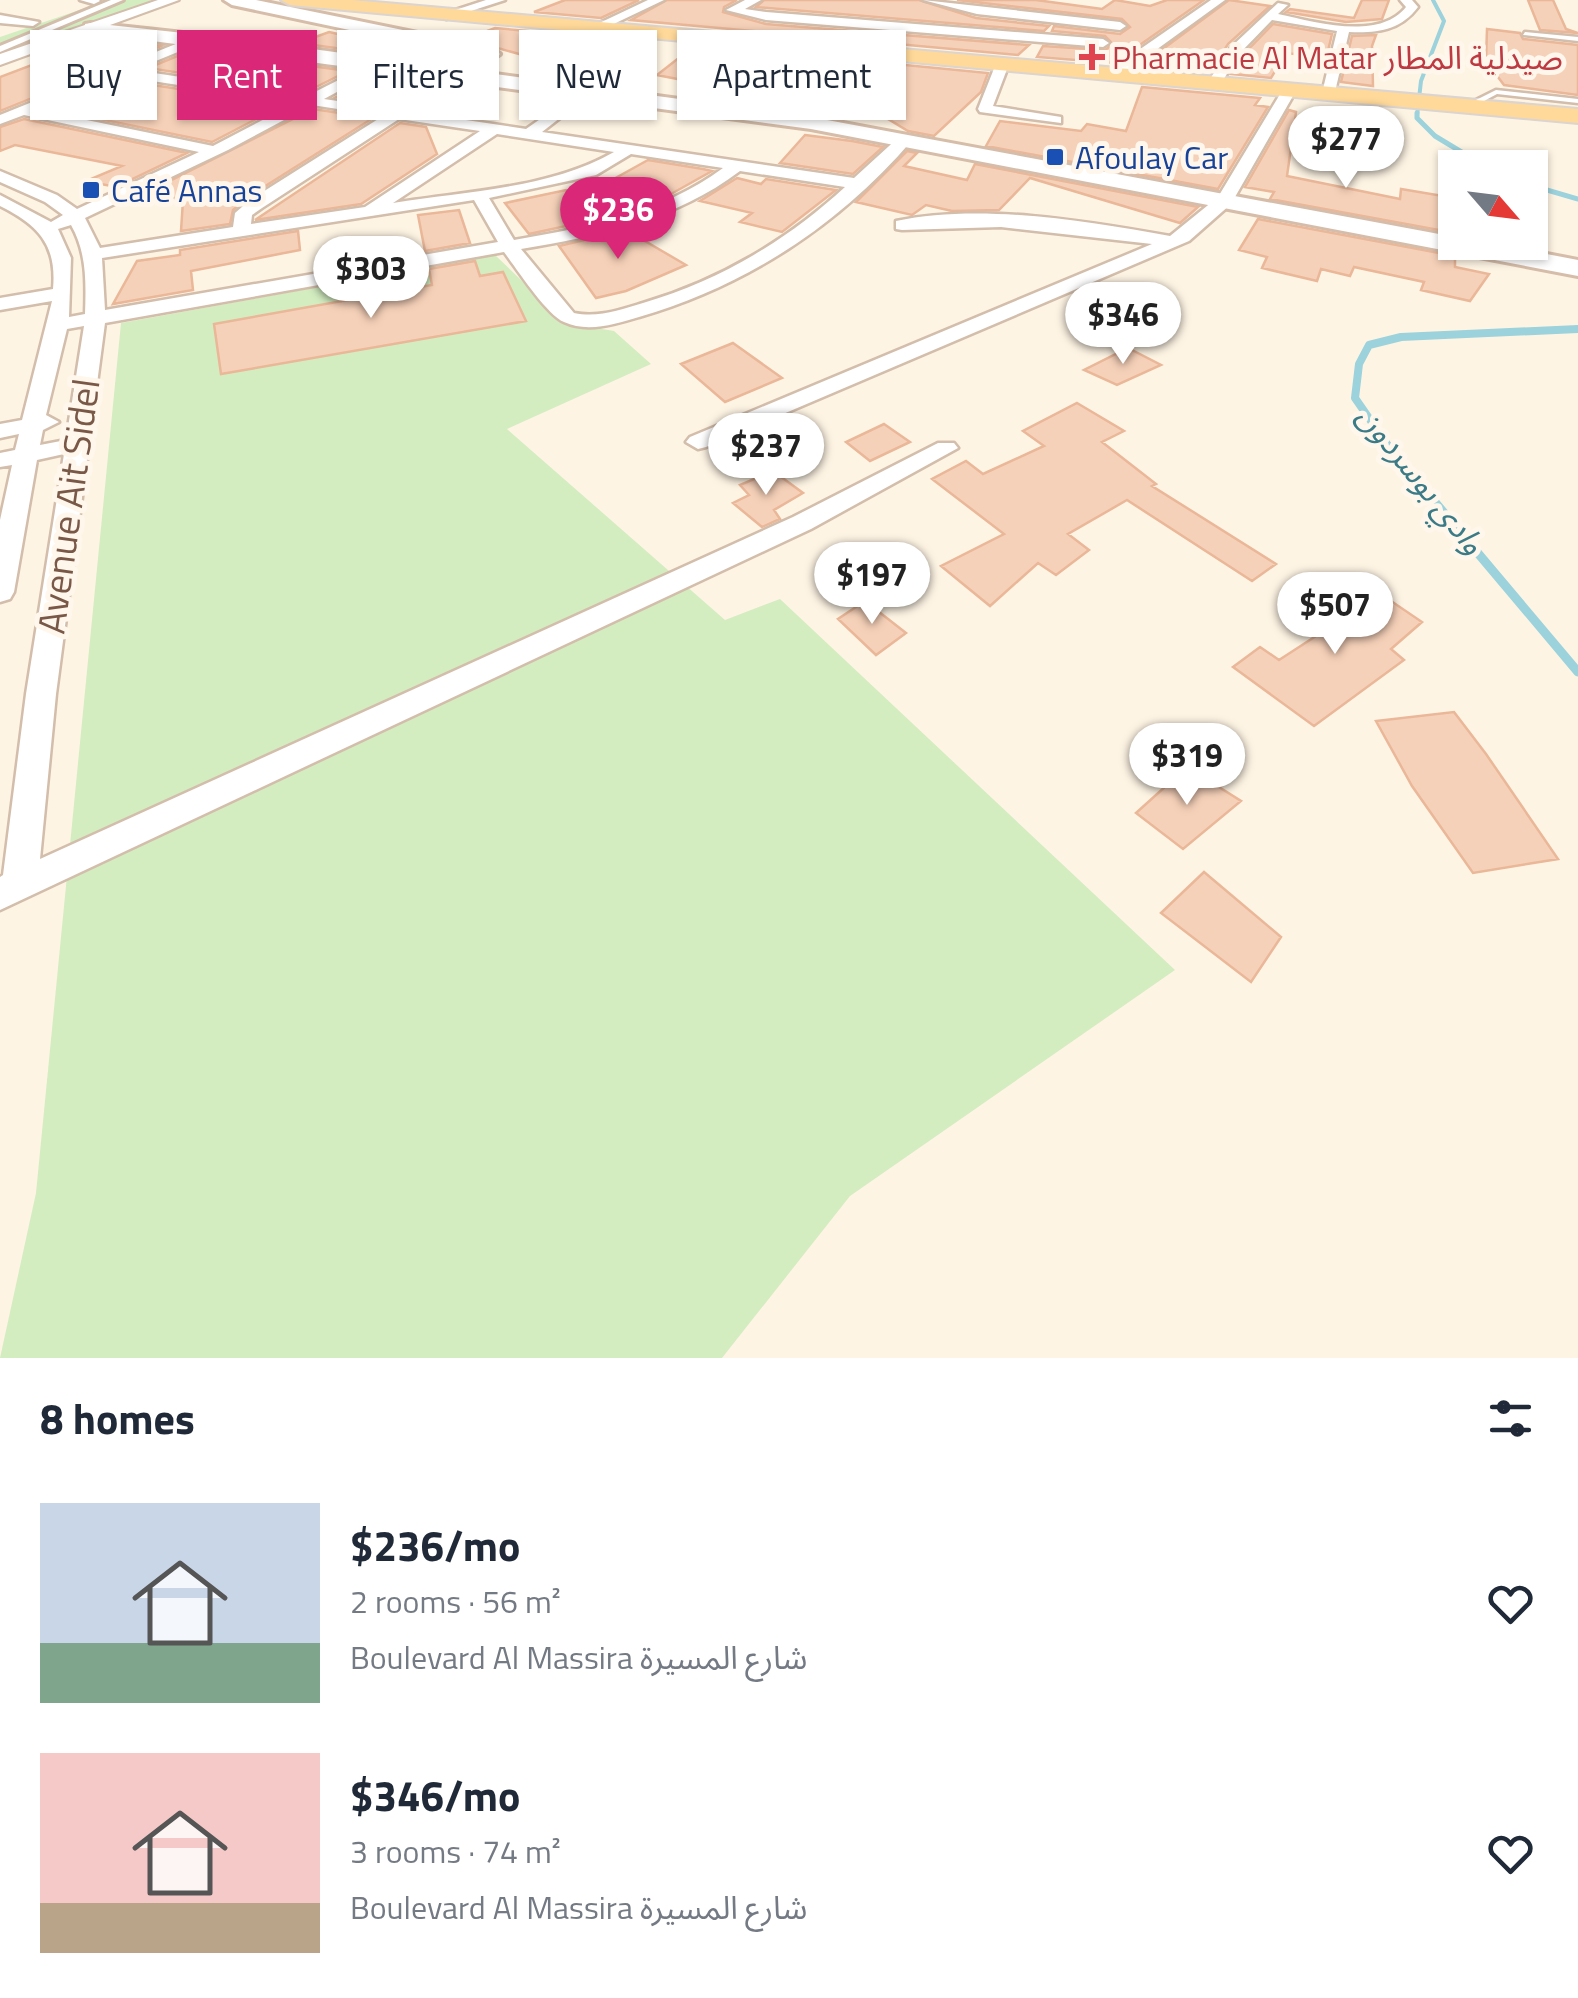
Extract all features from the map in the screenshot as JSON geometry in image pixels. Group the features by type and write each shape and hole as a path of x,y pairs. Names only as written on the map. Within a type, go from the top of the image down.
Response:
{"main road":[{"path":"232,0 510,58"},
{"path":"290,0 677,35"},
{"path":"91,28 177,37"},
{"path":"906,55 1578,116"},
{"path":"657,87 773,110 812,123"},
{"path":"657,103 904,139 1578,268"}],"street":[{"path":"86,0 95,0"},
{"path":"0,33 95,0"},
{"path":"0,49 118,0"},
{"path":"0,60 172,0"},
{"path":"446,15 495,0"},
{"path":"597,28 658,0"},
{"path":"929,0 1120,26"},
{"path":"1115,73 1219,0"},
{"path":"1259,0 1388,23"},
{"path":"1270,16 1343,31 1388,23 1411,13 1404,0"},
{"path":"746,1 732,11 1104,43"},
{"path":"896,25 951,2"},
{"path":"1216,82 1221,68 1282,5"},
{"path":"790,18 822,7"},
{"path":"1089,9 1113,16 1120,26"},
{"path":"874,10 911,19"},
{"path":"0,18 33,22"},
{"path":"1068,69 1120,26"},
{"path":"1329,93 1343,31"},
{"path":"1002,64 985,109 1056,120"},
{"path":"698,442 1172,242 1202,224 1225,200 1290,90"},
{"path":"0,120 30,108"},
{"path":"24,110 214,151"},
{"path":"0,200 49,229 274,120"},
{"path":"241,233 244,213 387,120"},
{"path":"448,120 858,184"},
{"path":"531,133 548,120"},
{"path":"364,214 496,128"},
{"path":"479,195 510,248 567,317 602,321 690,296 782,251 904,139"},
{"path":"95,254 566,180 611,162 631,148"},
{"path":"56,325 589,232 672,208 738,165"},
{"name":"Avenue Ait Sidel","path":"0,176 41,192 76,218 95,254 94,319 10,890"},
{"path":"902,225 964,220 1108,232 1172,242"},
{"name":"Avenue Ait Sidel","path":"0,587 62,292 58,242 49,229"},
{"path":"0,304 62,292"},
{"path":"0,432 79,414"},
{"path":"0,460 76,445"},
{"path":"10,890 802,522 946,448"}],"lane":[{"path":"1525,34 1578,39"},
{"path":"1459,105 1496,92 1578,101"}],"green space":[{"path":"109,0 162,0 77,30 30,30 30,46 0,57 0,37"},
{"path":"495,255 566,323 614,331 651,364 507,429 725,620 780,599 1175,970 850,1196 722,1358 0,1358 36,1193 121,323"}],"building":[{"path":"565,0 639,0 601,18 534,12"},
{"path":"667,0 737,0 724,7 723,12 766,24 841,30 742,30 631,20"},
{"path":"764,0 919,0 976,18 1049,26 1044,31 756,7"},
{"path":"957,0 1036,0 1102,9 1115,0 1150,6 1167,0 1204,0 1114,63 1037,57 1043,46 1105,50 1113,44 1105,36 1052,31 1054,26 1120,34 1130,27 1122,19"},
{"path":"1229,0 1270,6 1228,44 1210,72 1140,66"},
{"path":"1362,0 1389,0 1382,19 1346,22 1286,12 1290,9 1354,18"},
{"path":"1528,0 1553,0 1566,29 1578,33 1540,30"},
{"path":"1273,24 1332,34 1327,55 1297,50 1294,54 1286,53 1271,78 1231,74 1243,55"},
{"path":"495,28 519,30 519,54 499,48 499,30 490,30"},
{"path":"1487,29 1520,33 1523,39 1578,45 1578,95 1504,85 1486,61"},
{"path":"337,34 337,48 317,45 317,36"},
{"path":"906,35 1029,45 1018,55 906,45"},
{"path":"1376,35 1372,46 1373,86 1341,82 1352,36"},
{"path":"177,56 177,72 157,69 157,64"},
{"path":"677,59 677,79 657,75"},
{"path":"906,65 988,73 981,92 934,136 908,131 890,120 906,120"},
{"path":"30,66 30,99 0,111 0,77"},
{"path":"317,67 337,70 337,76 317,86"},
{"path":"157,86 177,89 177,120 254,120 212,142 105,120 157,120"},
{"path":"1142,87 1260,98 1255,105 1268,107 1218,189 986,146 1000,121 1081,131 1087,124 1126,131"},
{"path":"317,110 337,113 337,120 370,120 248,197 233,210 230,224 181,231 183,200 146,193 291,120 317,120"},
{"path":"1289,110 1296,112 1287,176 1400,199 1401,189 1438,195 1438,230 1270,199 1274,192 1245,187"},
{"path":"24,119 187,153 116,187 86,181 122,166 15,145 0,151 0,127"},
{"path":"400,123 426,127 437,154 361,204 255,220"},
{"path":"805,135 883,147 853,174 780,163"},
{"path":"907,151 917,153 904,166 967,180 975,164 1198,207 1180,223 1030,178 999,210 952,211 926,205 912,215 856,202"},
{"path":"648,160 712,171 671,194 612,180"},
{"path":"737,178 761,184 766,179 836,190 782,232 740,222 752,213 700,201"},
{"path":"566,190 608,217 529,234 505,203"},
{"path":"459,210 470,243 425,251 418,215"},
{"path":"1258,219 1438,253 1438,260 1455,260 1455,267 1489,274 1470,301 1421,290 1424,282 1354,267 1350,276 1321,269 1317,281 1262,268 1267,257 1239,250"},
{"path":"626,230 686,265 626,291 596,298 559,246"},
{"path":"298,231 300,250 191,271 193,290 113,304 137,261"},
{"path":"475,261 480,276 503,272 526,321 221,374 214,324 432,285 429,269"},
{"path":"733,343 782,378 725,402 681,364"},
{"path":"1128,348 1161,365 1117,385 1084,370"},
{"path":"1077,403 1124,431 1102,442 1156,484 1152,486 1276,564 1252,581 1127,500 1068,534 1089,550 1056,575 1038,563 990,606 941,566 1004,534 932,479 966,461 983,474 1044,446 1023,431"},
{"path":"884,424 910,442 870,461 846,442"},
{"path":"773,471 803,493 774,510 780,519 762,527 733,503 749,495 740,485"},
{"path":"1363,582 1422,622 1391,649 1404,660 1314,726 1233,667 1260,647 1279,660 1350,614 1331,599"},
{"path":"865,601 906,633 876,655 838,619"},
{"path":"1454,712 1558,859 1473,873 1412,786 1376,721"},
{"path":"1187,767 1241,801 1183,849 1136,813"},
{"path":"1204,872 1281,937 1251,982 1161,913"}],"waterway":[{"name":"وادي بوسردون","path":"1417,116 1421,81 1444,21 1433,0"},
{"name":"وادي بوسردون","path":"1417,116 1435,136 1458,150"},
{"name":"وادي بوسردون","path":"1548,190 1578,199"},
{"name":"وادي بوسردون","path":"1389,447 1355,398 1359,364 1369,345 1401,337 1578,329"},
{"name":"وادي بوسردون","path":"1386,444 1578,672"}],"place":[{"name":"Pharmacie Al Matar صيدلية المطار","path":"1092,57"},
{"name":"Afoulay Car","path":"1055,157"},
{"name":"Café Annas","path":"91,190"}]}
